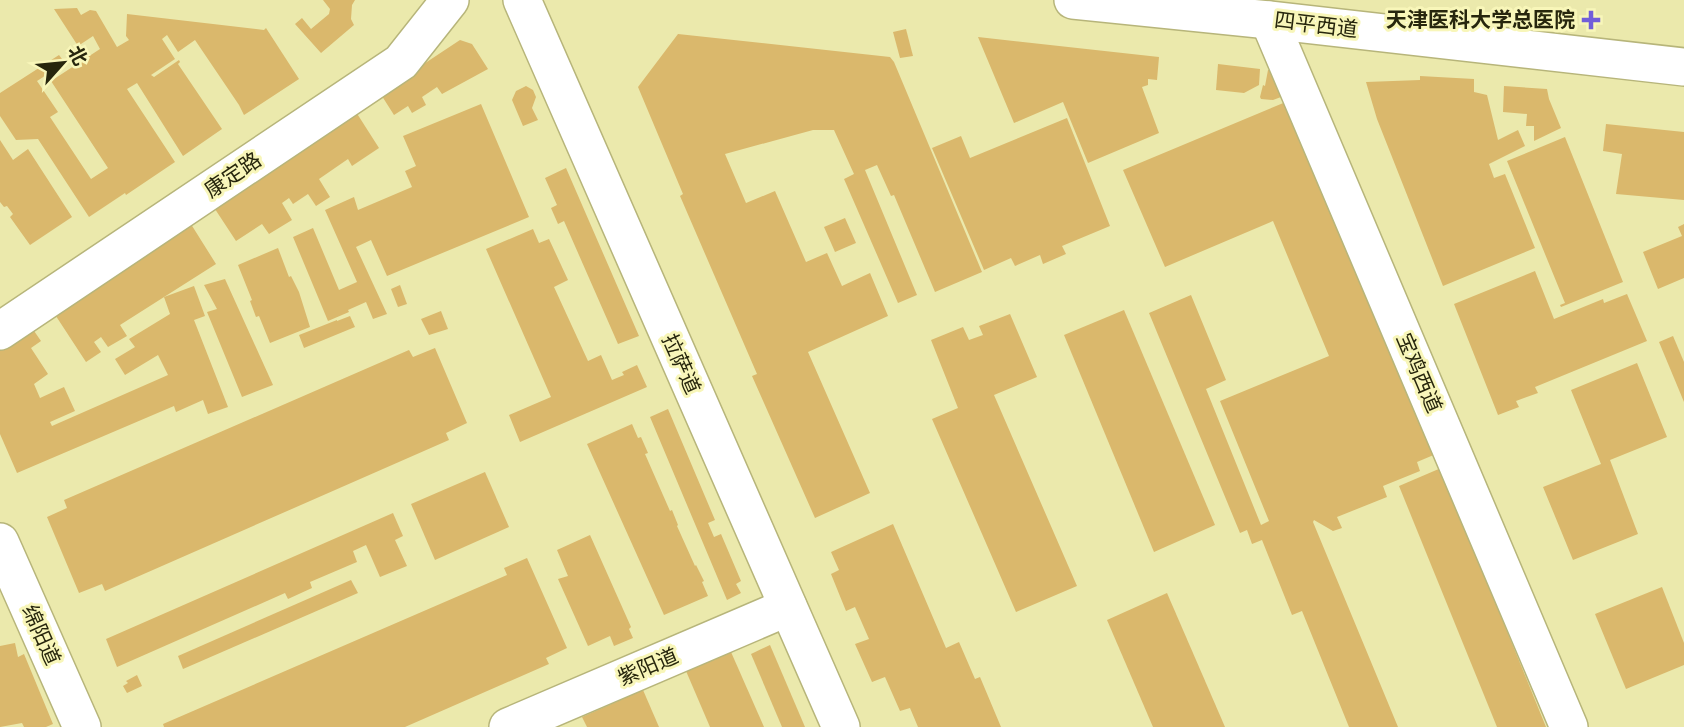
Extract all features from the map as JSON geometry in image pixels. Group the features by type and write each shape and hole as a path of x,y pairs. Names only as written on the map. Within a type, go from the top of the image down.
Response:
{"street":[{"name":"康定路","path":"0,331 401,62 450,0"},
{"name":"拉萨道","path":"522,0 841,727"},
{"name":"四平西道","path":"1073,0 1684,67"},
{"name":"宝鸡西道","path":"1269,20 1569,727"},
{"name":"绵阳道","path":"0,542 82,727"},
{"name":"紫阳道","path":"508,727 788,607"}],"building":[{"path":"323,0 355,0 351,19 354,25 321,53 295,24 302,18 311,29 329,14 330,9"},
{"path":"77,8 81,15 90,10 96,11 117,47 129,40 126,36 127,14 264,30 266,28 299,79 244,115 195,40 178,52 167,35 162,39 175,59 151,75 154,77 179,60 178,64 222,129 183,156 137,83 127,89 175,162 89,217 38,139 16,140 0,116 0,93 59,55 65,63 37,81 58,112 50,117 91,179 108,168 51,81 100,49 93,36 78,46 54,9"},
{"path":"906,29 913,56 900,58 893,32"},
{"path":"678,34 890,57 982,272 935,292 894,195 891,196 877,165 865,170 917,295 898,303 844,179 854,174 834,130 813,130 725,154 746,203 775,191 806,262 827,253 842,286 870,273 888,316 808,352 870,493 815,518 752,376 757,374 680,196 683,194 638,87"},
{"path":"978,37 1159,57 1157,80 1148,79 1148,85 1142,87 1159,133 1088,163 1063,102 1014,123"},
{"path":"460,40 472,44 488,69 442,94 437,87 422,97 426,105 412,113 408,106 394,115 380,93"},
{"path":"1218,64 1260,69 1259,85 1244,93 1216,90"},
{"path":"1268,70 1280,71 1289,94 1273,100 1261,99"},
{"path":"1420,76 1474,79 1474,92 1487,95 1498,140 1518,130 1525,146 1489,164 1494,178 1505,174 1535,248 1443,286 1377,119 1366,82 1420,80"},
{"path":"526,86 533,90 536,97 532,108 538,120 523,126 512,100 516,91"},
{"path":"1504,86 1547,89 1561,128 1534,141 1534,126 1526,126 1527,114 1503,112"},
{"path":"1293,99 1436,454 1417,462 1420,471 1383,486 1387,497 1337,517 1342,528 1333,531 1314,520 1313,522 1398,727 1349,727 1302,611 1292,615 1262,540 1252,544 1247,530 1240,533 1149,313 1191,295 1226,380 1206,389 1261,525 1269,521 1220,401 1329,356 1273,221 1165,267 1123,170"},
{"path":"481,104 529,217 387,276 371,240 356,247 387,314 373,319 366,302 328,321 293,237 313,228 339,290 357,282 325,210 354,197 358,210 412,187 405,171 416,166 403,136"},
{"path":"356,112 379,148 352,166 348,159 319,179 330,197 316,206 308,194 293,204 289,198 282,203 292,220 269,234 262,224 236,241 213,206"},
{"path":"1067,118 1110,226 1062,246 1066,254 1043,264 1040,255 1015,266 1011,258 984,270 932,148 961,136 970,158"},
{"path":"1606,124 1684,132 1684,200 1616,194 1622,154 1603,151"},
{"path":"1565,137 1623,282 1561,307 1560,305 1565,303 1507,161"},
{"path":"0,140 13,160 28,149 72,217 30,245 10,217 13,214 0,202"},
{"path":"566,168 639,336 618,344 564,221 558,224 551,208 557,205 545,178"},
{"path":"845,218 856,243 835,252 824,227"},
{"path":"189,221 216,264 120,325 127,336 108,347 101,337 94,342 101,352 86,362 52,310"},
{"path":"1684,224 1684,278 1658,289 1643,252 1682,236 1678,227"},
{"path":"533,229 539,243 549,239 568,280 554,287 588,361 601,355 612,380 637,365 647,387 520,442 509,415 551,397 486,249"},
{"path":"278,248 289,277 291,276 299,292 310,327 270,343 259,316 256,317 238,265"},
{"path":"1535,271 1554,319 1603,299 1604,303 1627,294 1647,341 1535,387 1538,393 1516,401 1519,407 1498,415 1454,304"},
{"path":"225,279 273,385 242,397 207,312 217,309 204,285"},
{"path":"400,285 407,304 398,307 391,289"},
{"path":"194,286 205,316 194,320 228,407 208,414 203,400 176,412 174,406 17,473 0,434 0,345 32,328 41,341 31,348 48,374 34,384 40,398 64,387 75,411 50,422 52,426 168,375 158,355 125,375 115,359 135,347 129,339 170,314 164,297"},
{"path":"1124,310 1215,525 1154,552 1064,335"},
{"path":"441,311 448,329 429,335 421,319"},
{"path":"1010,314 1037,377 994,395 1077,586 1016,612 932,419 958,408 931,340 963,327 969,340 983,335 979,326"},
{"path":"350,316 355,327 304,348 299,335"},
{"path":"1673,336 1684,362 1684,402 1659,342"},
{"path":"435,348 467,423 446,433 449,440 105,591 102,584 79,593 47,517 67,508 64,500 409,350 413,357"},
{"path":"1637,363 1667,437 1610,460 1638,534 1573,560 1543,487 1601,464 1571,390"},
{"path":"668,409 715,520 708,523 714,537 721,534 741,581 736,584 741,593 727,600 650,417"},
{"path":"632,424 638,438 641,437 648,453 645,454 704,581 702,582 708,596 664,615 587,444"},
{"path":"1441,468 1546,727 1497,727 1399,486"},
{"path":"485,472 509,527 435,560 411,504"},
{"path":"393,513 403,536 395,540 407,566 380,577 366,545 353,551 357,562 310,582 312,588 288,599 285,593 117,667 106,639"},
{"path":"893,524 946,648 959,642 975,679 980,677 1001,727 918,727 910,708 900,711 885,677 872,682 855,644 869,639 855,607 846,611 831,574 839,570 831,552"},
{"path":"590,535 631,627 629,629 633,638 614,646 610,636 588,646 558,579 568,576 557,550"},
{"path":"527,558 567,648 546,658 549,664 405,727 164,727 163,724 507,575 504,568"},
{"path":"351,580 358,593 183,669 178,656"},
{"path":"1662,587 1684,643 1684,665 1626,689 1595,614"},
{"path":"1167,593 1225,727 1153,727 1107,620"},
{"path":"15,643 18,657 24,654 53,724 46,727 24,727 22,723 0,727 0,646"},
{"path":"770,645 805,727 782,727 751,654"},
{"path":"731,652 764,727 710,727 686,671"},
{"path":"137,675 142,686 127,693 123,686"},
{"path":"643,690 659,727 587,727 582,717"}],"place":[{"name":"天津医科大学总医院","path":"1591,20"}]}
